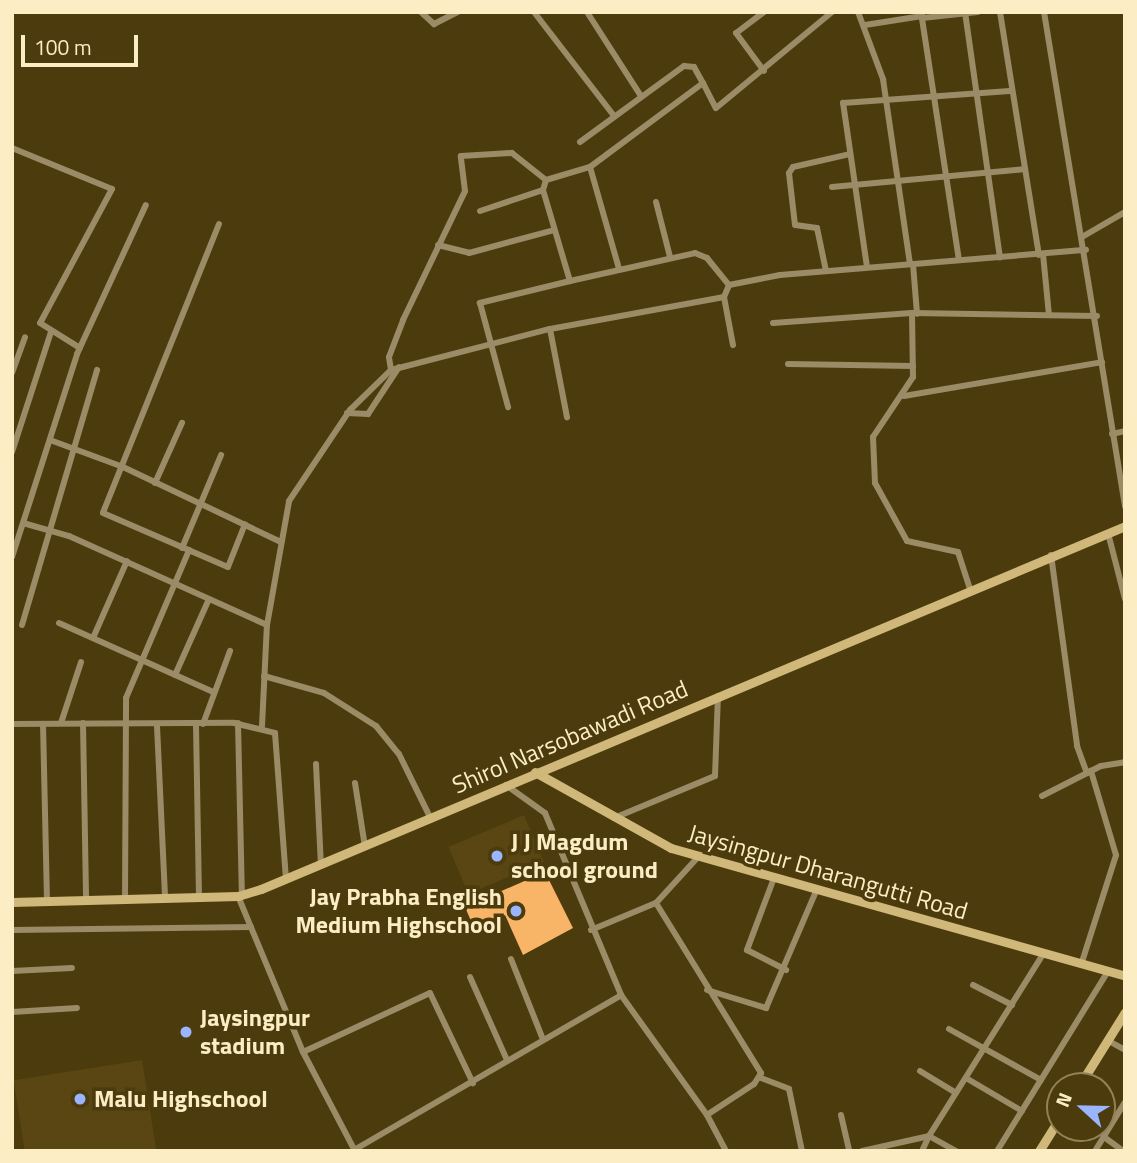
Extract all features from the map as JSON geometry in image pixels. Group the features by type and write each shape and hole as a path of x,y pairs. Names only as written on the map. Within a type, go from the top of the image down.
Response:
{"main road":[{"name":"Shirol Narsobawadi Road","path":"12,902 240,895 286,880 365,849 430,817 535,772 1125,526"},
{"name":"Jaysingpur Dharangutti Road","path":"535,772 612,819 699,856 1080,966 1125,975"},
{"path":"1088,1072 1125,1012"}],"street":[{"path":"421,12 434,24 458,12"},
{"path":"534,12 614,116"},
{"path":"587,12 641,96"},
{"path":"764,12 736,33 764,71"},
{"path":"580,142 687,65 703,83 716,108 832,12"},
{"path":"865,26 922,16 978,12"},
{"path":"1000,12 1010,91 1041,255 1049,315"},
{"path":"1044,12 1097,316 1112,433 1125,506"},
{"path":"965,13 1000,258"},
{"path":"862,14 886,100 911,264 915,313 913,366 904,396 873,437 879,495 911,544 958,552 970,589"},
{"path":"922,16 932,96 959,260"},
{"path":"546,180 590,167 703,83"},
{"path":"867,267 843,103 1010,91"},
{"path":"12,148 113,192 40,320 51,332 80,348"},
{"path":"391,370 389,357 398,332 465,191 461,156 512,153 546,180"},
{"path":"826,271 817,228 795,225 789,173 793,167 850,153"},
{"path":"590,167 620,269"},
{"path":"832,187 1025,169"},
{"path":"546,180 543,190 570,281"},
{"path":"480,211 543,190"},
{"path":"656,202 670,257"},
{"path":"12,557 80,348 146,205"},
{"path":"1082,237 1125,212"},
{"path":"219,224 103,513 228,567 245,524"},
{"path":"438,245 470,253 554,230"},
{"path":"729,285 826,271 1086,250"},
{"path":"508,407 480,303 670,257 701,254 729,285"},
{"path":"729,285 724,297 733,345"},
{"path":"262,726 267,625 279,541 295,486 347,413 391,370 493,346 550,329 724,297"},
{"path":"773,323 915,313 1097,316"},
{"path":"550,329 567,417"},
{"path":"12,452 51,332"},
{"path":"12,373 25,337"},
{"path":"904,396 1102,362"},
{"path":"788,365 913,366"},
{"path":"347,413 368,414 399,367"},
{"path":"22,625 97,370"},
{"path":"155,483 182,423"},
{"path":"1112,433 1125,430"},
{"path":"50,440 123,467 279,541"},
{"path":"125,900 125,722 140,658 174,583 199,503 221,455"},
{"path":"23,523 49,530 127,561 267,625"},
{"path":"1108,533 1125,599"},
{"path":"1051,555 1077,746 1089,772 1116,859 1080,966"},
{"path":"93,638 127,561"},
{"path":"175,675 209,599"},
{"path":"59,623 213,692"},
{"path":"200,896 200,725 230,651"},
{"path":"61,723 81,662"},
{"path":"264,676 324,693 376,726 399,754 430,817"},
{"path":"612,819 715,776 718,696"},
{"path":"12,724 125,722 157,726 238,723 262,726 279,740 286,880"},
{"path":"83,723 86,900"},
{"path":"238,723 240,895 303,1052 355,1151 473,1083 542,1037 621,995"},
{"path":"43,724 47,901"},
{"path":"157,726 165,898"},
{"path":"1042,796 1089,772 1125,762"},
{"path":"316,764 321,865"},
{"path":"355,783 365,849"},
{"path":"506,785 545,813 591,930 621,995 707,1115 726,1151"},
{"path":"591,930 656,903 699,856"},
{"path":"1116,859 1125,858"},
{"path":"774,878 747,950 786,970"},
{"path":"707,990 724,991 764,1009 786,970 817,889"},
{"path":"656,903 761,1078 789,1089 802,1151"},
{"path":"12,930 251,927"},
{"path":"922,1151 1043,954"},
{"path":"512,959 542,1037"},
{"path":"12,971 72,968"},
{"path":"997,1151 1107,973"},
{"path":"470,977 507,1060"},
{"path":"973,985 1012,1005"},
{"path":"303,1052 430,993 473,1083"},
{"path":"12,1012 77,1008"},
{"path":"950,1029 1041,1080"},
{"path":"1107,1040 1125,1050"},
{"path":"920,1071 956,1093"},
{"path":"707,1115 761,1078"},
{"path":"966,1078 1022,1111"},
{"path":"841,1115 849,1151"},
{"path":"862,1151 929,1136 956,1151"}],"shaded area":[{"name":"J J Magdum school ground","path":"524,815 544,862 468,894 449,847"},
{"name":"Malu Highschool","path":"142,1060 156,1151 25,1151 14,1080"}],"building":[{"name":"Jay Prabha English Medium Highschool","path":"545,872 573,928 523,955 505,915 474,928 465,907"}],"place":[{"name":"J J Magdum school ground","path":"497,856"},
{"name":"Jay Prabha English Medium Highschool","path":"516,911"},
{"name":"Jaysingpur stadium","path":"186,1032"},
{"name":"Malu Highschool","path":"80,1099"}]}
